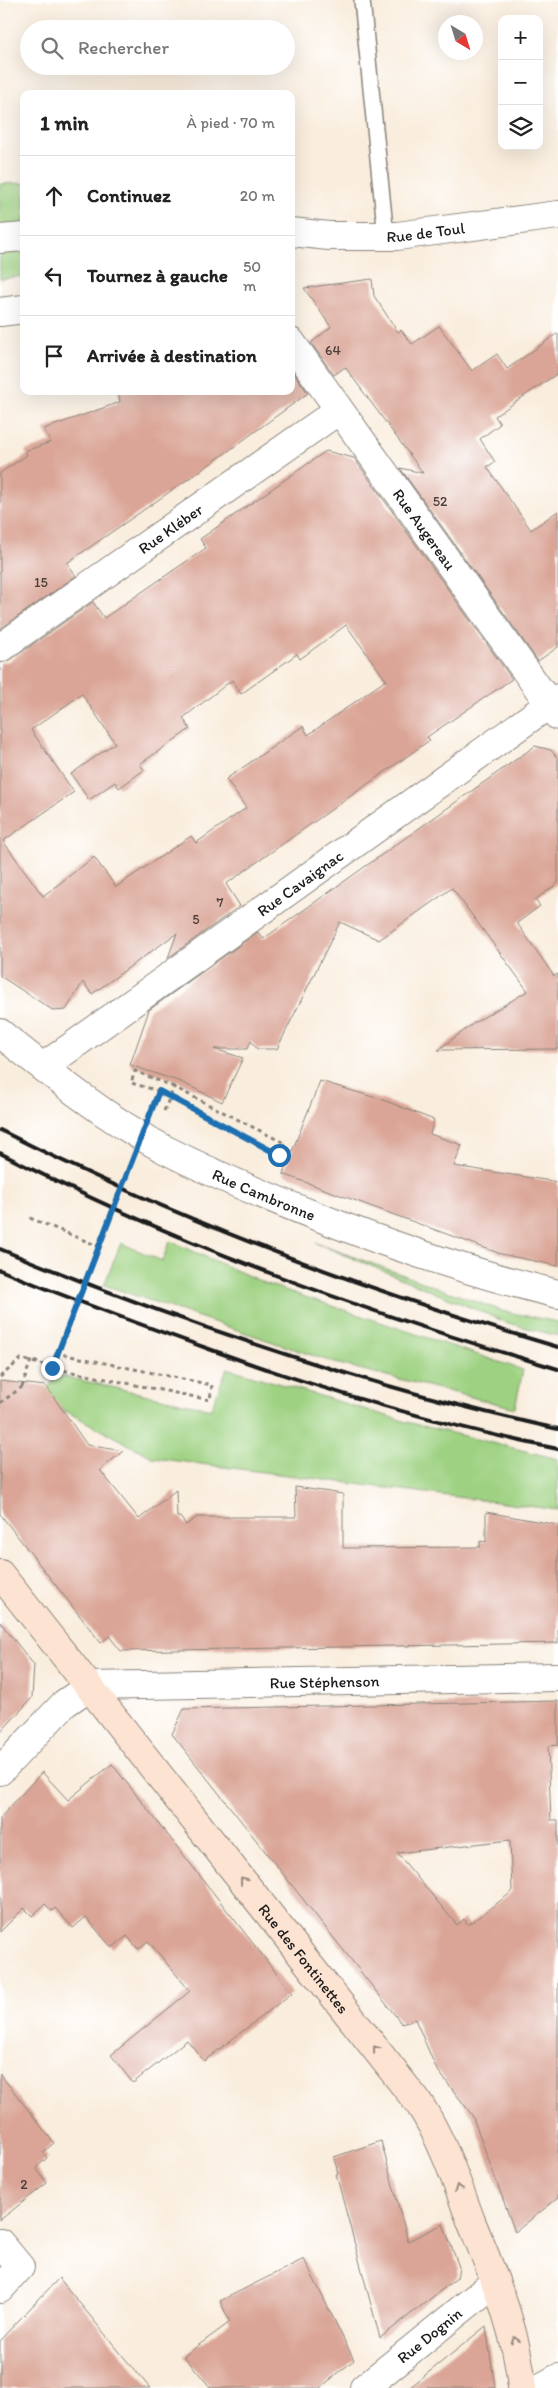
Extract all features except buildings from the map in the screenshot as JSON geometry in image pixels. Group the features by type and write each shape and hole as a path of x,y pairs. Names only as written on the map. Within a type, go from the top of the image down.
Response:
{"main road":[{"name":"Rue des Fontinettes","path":"0,1574 420,2105 442,2147 495,2282 516,2343 522,2388"}],"street":[{"name":"Rue de Toul","path":"295,232 330,236 386,236 472,228 558,214"},
{"path":"0,239 20,237"},
{"path":"0,312 20,310"},
{"name":"Rue Augereau","path":"295,348 555,706"},
{"name":"Rue Kléber","path":"0,648 339,410"},
{"name":"Rue Cavaignac","path":"43,1068 555,706"},
{"name":"Rue Cambronne","path":"0,1032 43,1068 152,1141 253,1190 367,1236 477,1273 558,1294"},
{"name":"Rue Stéphenson","path":"90,1686 558,1677"},
{"path":"0,1771 64,1703 90,1686"},
{"path":"0,2243 20,2267 0,2289"},
{"name":"Rue Dognin","path":"364,2388 495,2282"},
{"path":"540,2388 558,2378"}],"lane":[{"path":"362,0 386,236"}],"path":[{"path":"136,1070 174,1087 284,1144 279,1155 159,1091 131,1083 136,1070"},
{"path":"152,1141 174,1087"},
{"path":"0,1403 22,1387 31,1360 52,1368 56,1353 159,1091"},
{"path":"30,1218 98,1246"},
{"path":"0,1377 21,1359 62,1370 210,1400 212,1386 56,1353"}],"green space":[{"path":"20,183 20,276 0,279 0,184"},
{"path":"170,1241 267,1284 523,1370 515,1408 335,1363 104,1285 121,1243 162,1261"},
{"path":"316,1243 502,1311 558,1322 558,1336 508,1323"},
{"path":"227,1368 407,1422 558,1459 558,1510 154,1458 41,1398 57,1375 211,1409"}],"railway":[{"path":"0,1130 136,1194 274,1252 415,1302 558,1347"},
{"path":"0,1153 135,1218 204,1247 415,1325 558,1369"},
{"path":"0,1249 137,1302 275,1351 416,1394 558,1429"},
{"path":"0,1270 130,1321 295,1379 425,1418 558,1449"}],"route":[{"path":"52,1368 56,1353 159,1091 279,1155"}]}
